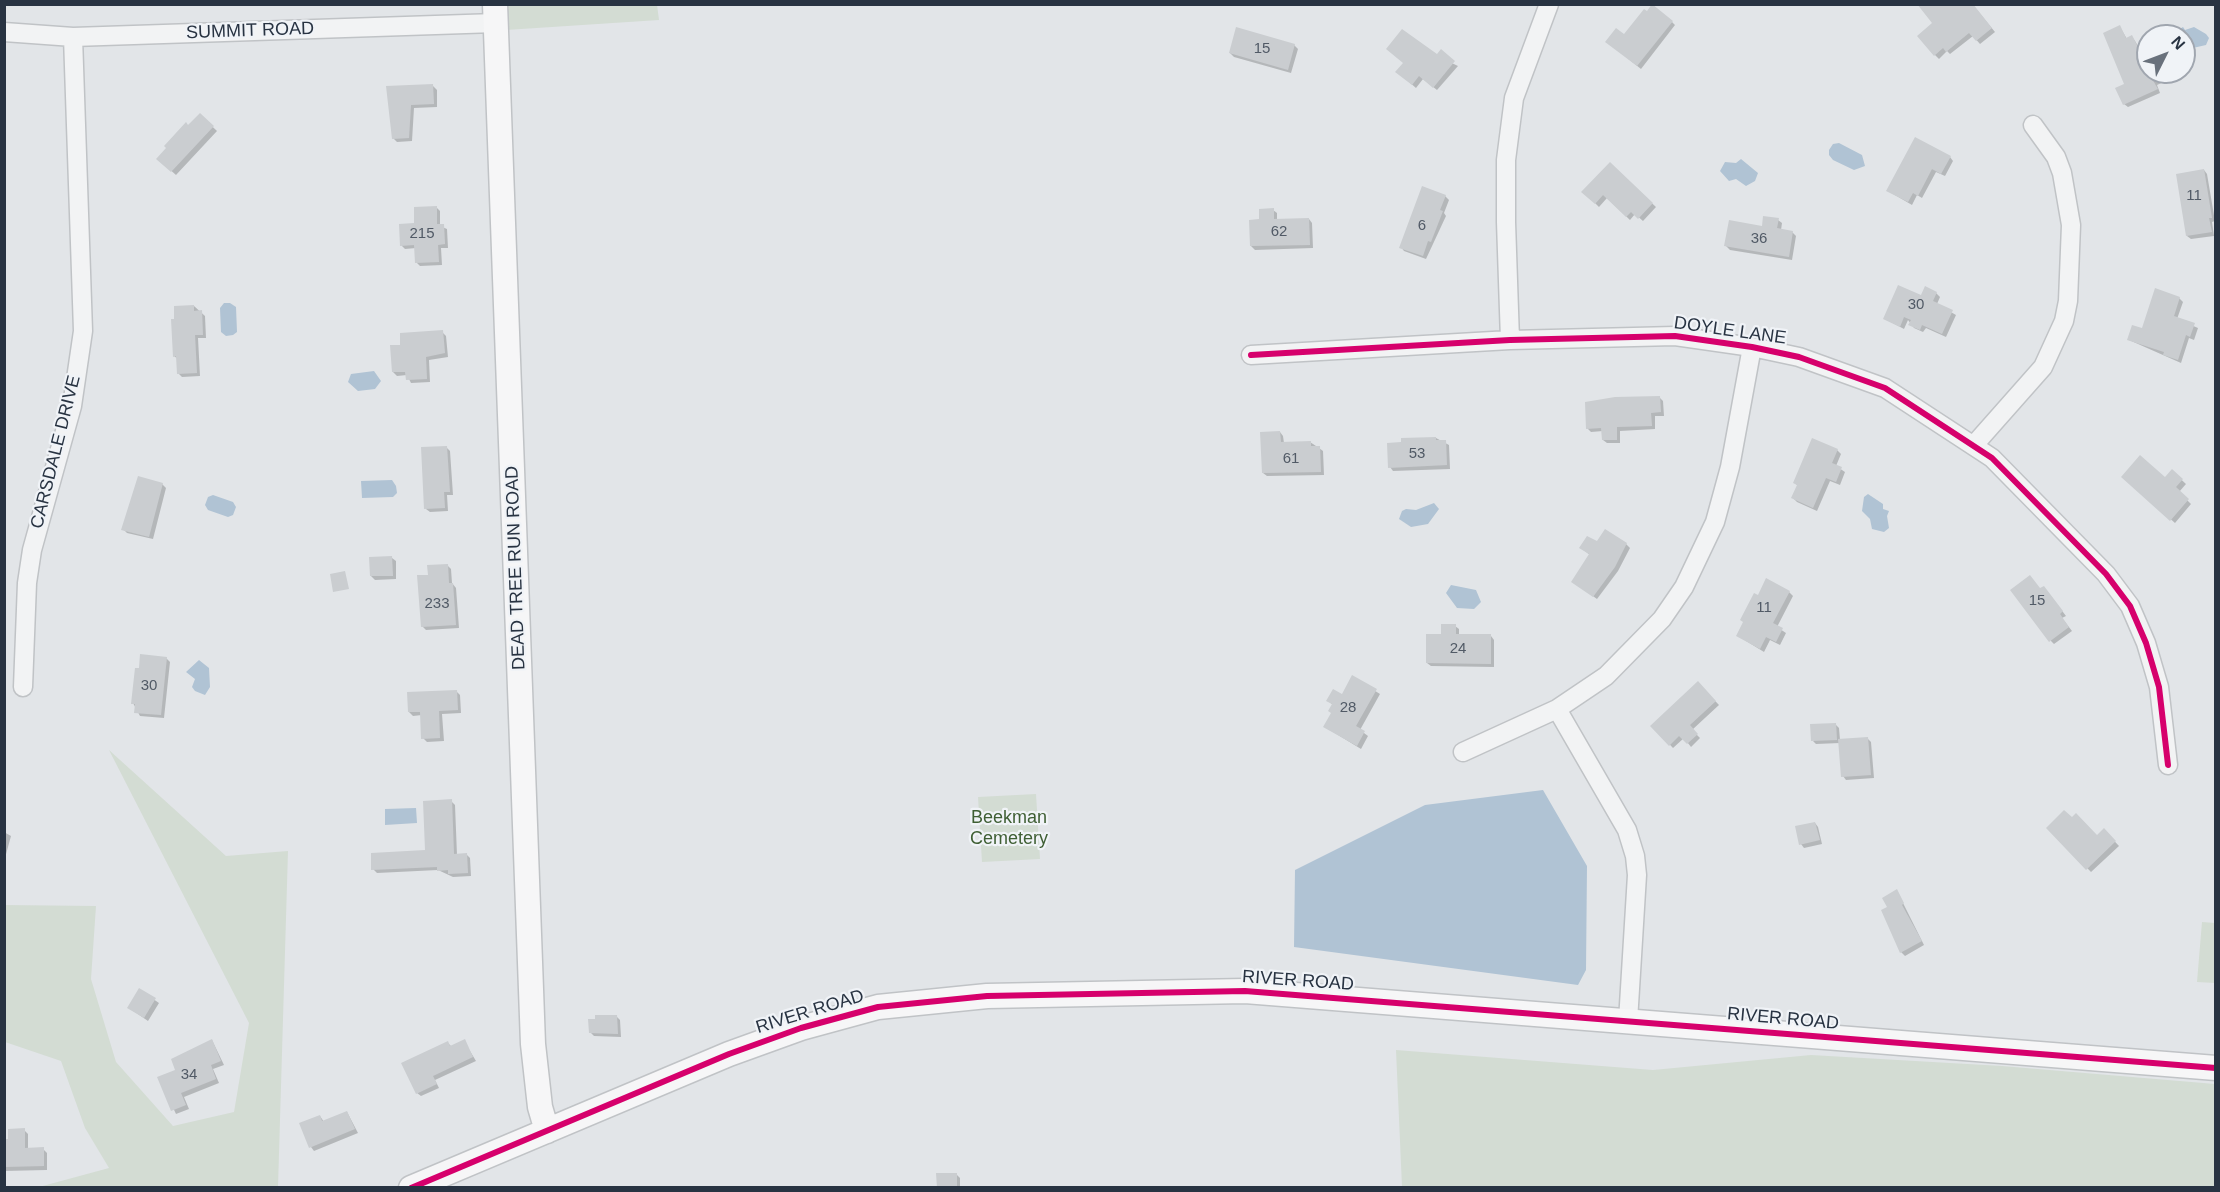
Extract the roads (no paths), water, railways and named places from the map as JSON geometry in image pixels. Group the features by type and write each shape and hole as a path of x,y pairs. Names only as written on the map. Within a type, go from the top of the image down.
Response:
{"main road":[{"name":"DEAD TREE RUN ROAD","path":"495,14 533,1044 540,1107 547,1131"},
{"name":"RIVER ROAD","path":"411,1188 729,1054 801,1028 878,1007 907,1002 987,996 1245,992 2216,1068"}],"street":[{"path":"1510,340 1506,160 1514,98 1549,4"},
{"name":"SUMMIT ROAD","path":"4,32 73,37 495,14"},
{"name":"CARSDALE DRIVE","path":"22,687 27,583 31,556 72,406 83,331 73,37"},
{"path":"1974,445 2043,367 2064,321 2068,301 2071,225 2062,173 2056,157 2033,125"},
{"name":"DOYLE LANE","path":"1251,355 1510,340 1675,336 1752,346 1799,357 1885,388 1992,458 2106,574 2130,606 2146,643 2158,687 2168,765"},
{"path":"1463,752 1557,709 1606,676 1662,619 1684,587 1715,522 1730,467 1752,346"},
{"path":"1557,709 1626,830 1635,856 1637,875 1628,1021"}],"water":[{"path":"2196,28 2209,38 2206,45 2196,47"},
{"path":"1839,143 1862,155 1865,166 1854,170 1833,160 1829,155 1829,150 1833,144"},
{"path":"1741,159 1758,173 1755,181 1746,186 1736,179 1729,181 1720,171 1725,162 1736,163"},
{"path":"224,303 230,303 236,307 237,332 233,335 226,336 221,332 220,308"},
{"path":"374,371 381,381 375,389 358,391 348,382 351,374"},
{"path":"392,480 397,493 393,497 362,498 361,481"},
{"path":"1868,494 1883,504 1883,509 1889,511 1887,516 1889,528 1884,532 1872,529 1870,519 1862,511 1864,497"},
{"path":"213,495 233,502 236,507 233,515 228,517 208,510 205,505 208,497"},
{"path":"1434,503 1439,509 1428,524 1411,527 1399,519 1402,511 1406,509 1416,510"},
{"path":"1451,585 1476,590 1481,602 1474,609 1457,608 1446,593"},
{"path":"199,660 209,668 210,687 205,695 195,691 192,687 195,679 186,672"},
{"path":"1543,790 1587,866 1586,970 1578,985 1294,947 1295,870 1425,805"},
{"path":"416,808 417,823 385,825 385,809"}],"park label":[{"name":"Beekman Cemetery","path":"1009,828"}]}
